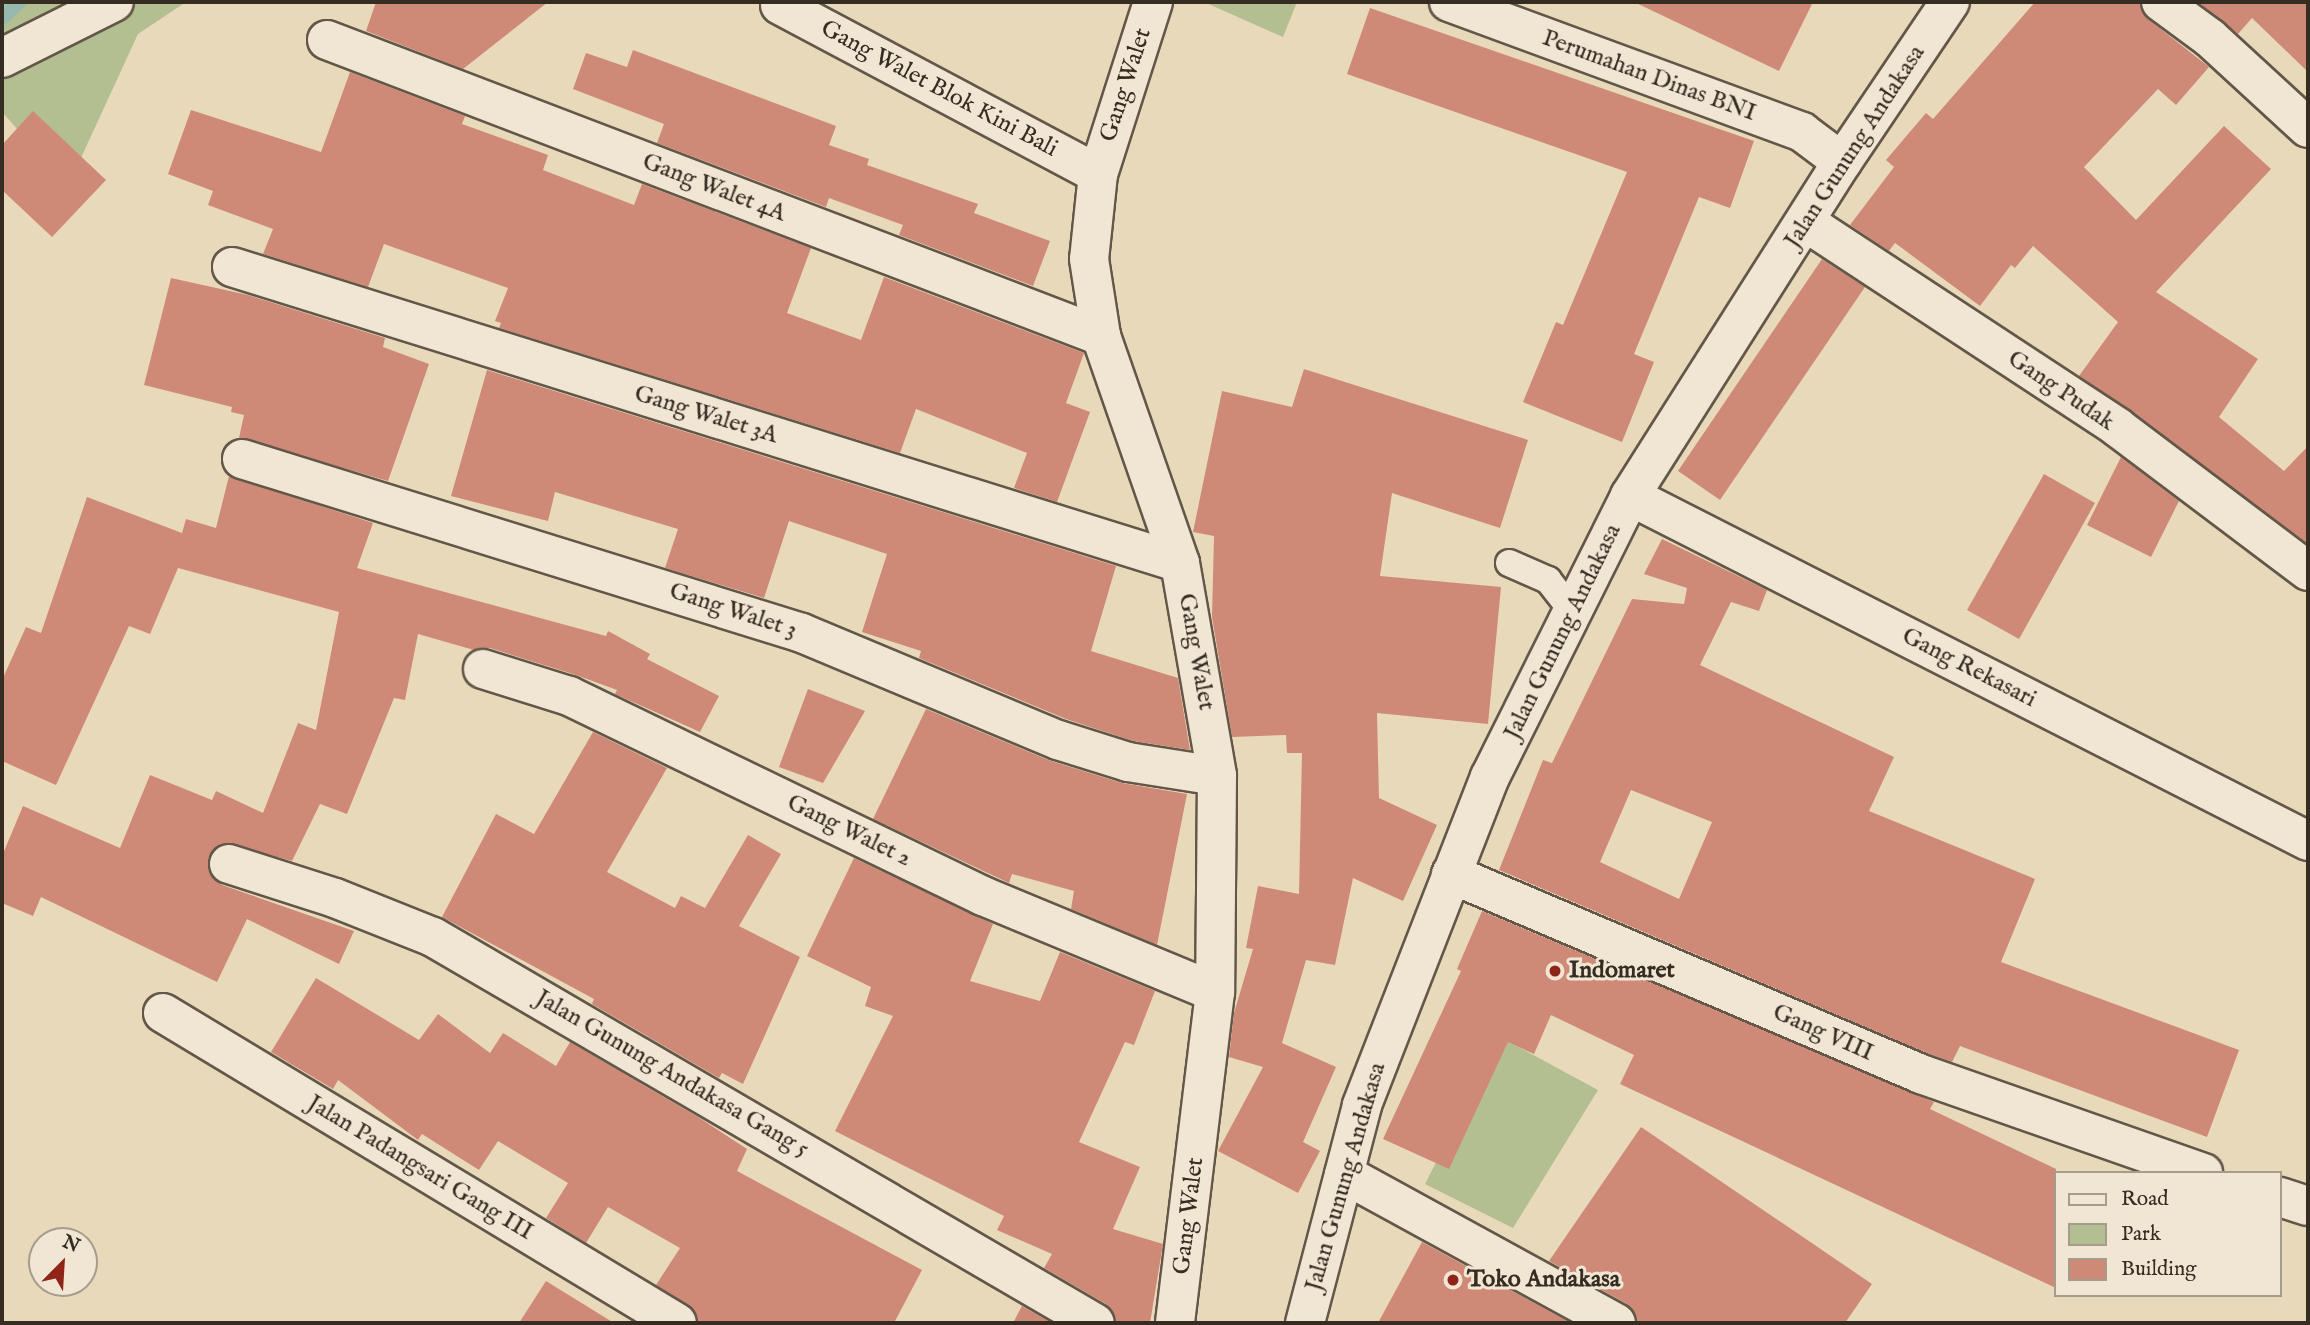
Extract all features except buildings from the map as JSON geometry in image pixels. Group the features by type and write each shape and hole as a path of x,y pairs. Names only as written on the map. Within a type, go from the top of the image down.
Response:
{"street":[{"path":"2,58 114,2"},
{"name":"Gang Walet","path":"1153,2 1098,174 1089,259 1101,336 1180,563 1217,776 1215,992 1175,1323"},
{"name":"Perumahan Dinas BNI","path":"1449,2 1802,132 1842,162"},
{"name":"Jalan Gunung Andakasa","path":"1305,1323 1362,1105 1490,777 1630,496 1807,223 1842,162 1950,2"},
{"path":"2161,2 2210,38 2308,128"},
{"name":"Gang Walet Blok Kini Bali","path":"780,5 1098,174"},
{"name":"Gang Walet 4A","path":"327,40 1101,336"},
{"name":"Gang Pudak","path":"1807,223 2117,427 2308,571"},
{"name":"Gang Walet 3A","path":"232,267 1180,563"},
{"name":"Gang Walet 3","path":"242,458 802,633 1058,740 1128,762 1217,776"},
{"name":"Gang Rekasari","path":"1630,496 2308,841"},
{"name":"Gang Walet 2","path":"483,669 569,695 983,895 1215,992"},
{"name":"Jalan Gunung Andakasa Gang 5","path":"229,864 335,898 433,937 1095,1323"},
{"name":"Gang VIII","path":"1451,874 1910,1069 2197,1171"},
{"name":"Jalan Padangsari Gang III","path":"163,1013 677,1323"},
{"path":"1344,1174 1616,1323"},
{"path":"2282,1199 2308,1206"}],"lane":[{"path":"1509,563 1548,580 1573,612"}],"green space":[{"path":"2,2 186,2 138,34 68,186 2,112"},
{"path":"1204,2 1297,2 1283,37"},
{"path":"1500,1037 1598,1090 1513,1228 1425,1184"}],"waterway":[{"path":"2,18 20,2"}],"place":[{"name":"Indomaret","path":"1555,971"},
{"name":"Toko Andakasa","path":"1453,1280"}]}
